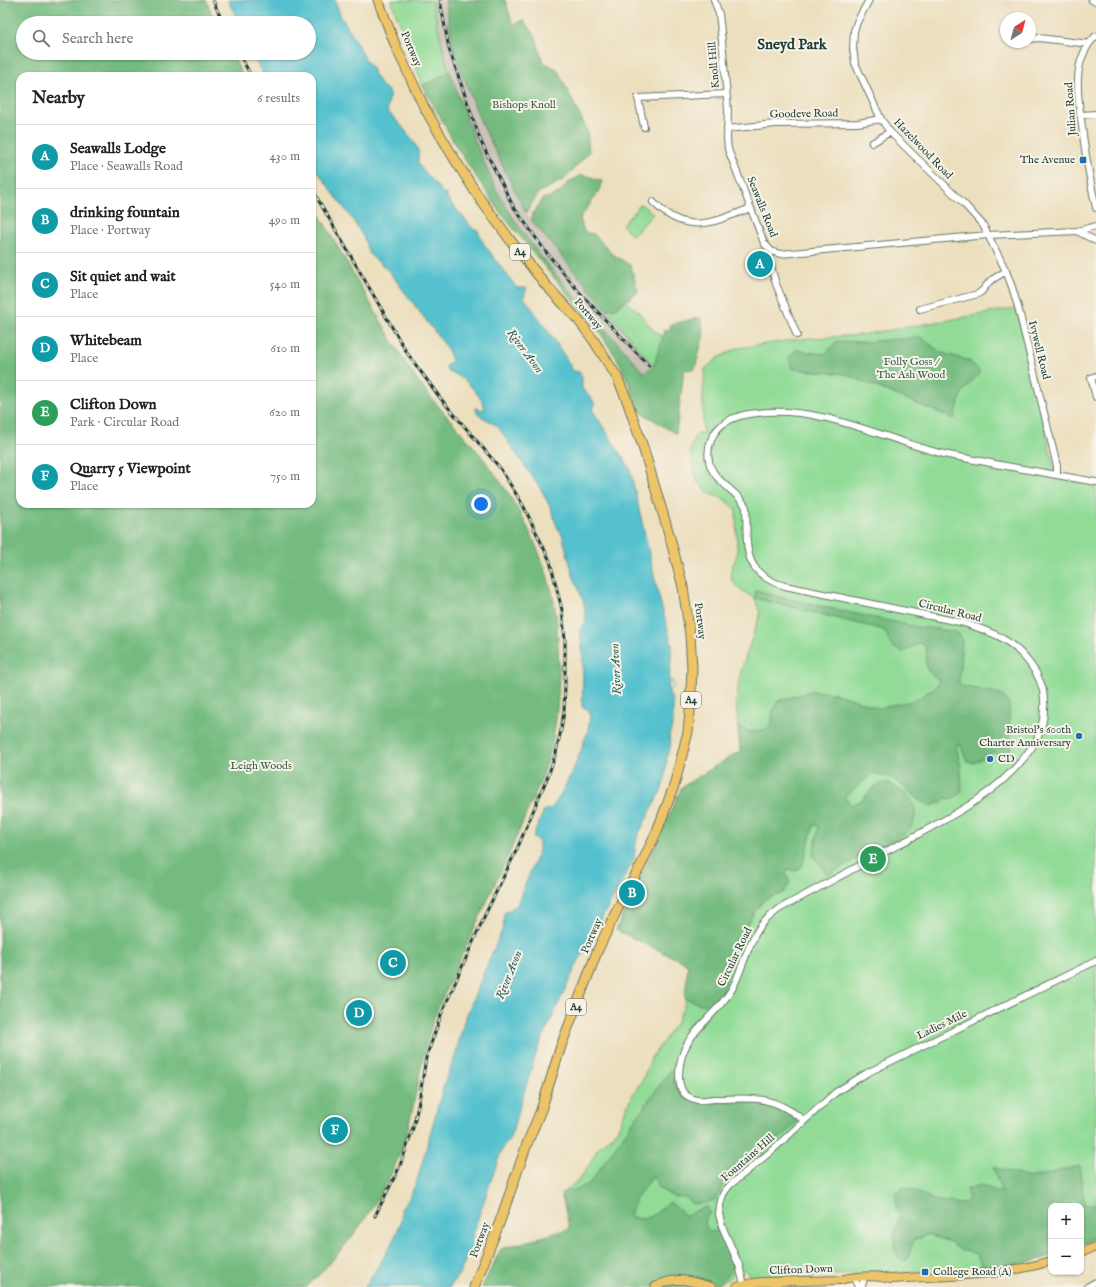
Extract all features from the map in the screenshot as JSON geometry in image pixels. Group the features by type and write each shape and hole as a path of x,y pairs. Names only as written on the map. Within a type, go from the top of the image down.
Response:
{"highway":[{"name":"Portway","path":"378,0 396,46 424,107 452,155 480,199 511,241 545,284 579,321 602,352 617,377 643,447 646,462 671,541 683,586 690,635 692,668 688,732 674,786 657,831 594,958 561,1046 541,1110 474,1287"}],"main road":[{"path":"1084,1251 1096,1247"},
{"name":"Clifton Down","path":"741,1286 762,1282 841,1280 845,1278 860,1282 881,1277 885,1279 995,1273 1022,1269 1048,1262"},
{"path":"655,1287 673,1280 691,1281 712,1287"}],"street":[{"name":"Knoll Hill","path":"714,0 719,14 728,110 727,128"},
{"name":"Hazelwood Road","path":"869,0 857,22 854,31 853,49 855,63 881,119 890,132 965,205 983,225 988,235"},
{"path":"1092,0 1096,2"},
{"name":"Julian Road","path":"1096,36 1089,44 1083,55 1079,68 1078,88 1087,171 1096,208"},
{"path":"1036,38 1089,44"},
{"path":"644,127 638,98 726,94"},
{"path":"1080,114 1096,114"},
{"name":"Goodeve Road","path":"727,128 775,124 858,123 881,119"},
{"name":"Seawalls Road","path":"727,128 728,149 764,243 771,251 769,260 776,284 796,335"},
{"path":"872,143 879,136 890,132"},
{"path":"652,202 663,213 677,221 691,224 715,221 751,208"},
{"path":"704,215 705,223"},
{"path":"771,251 780,254 988,235 1077,231 1096,226"},
{"path":"1077,231 1096,241"},
{"name":"Ivywell Road","path":"988,235 1006,271 1025,331 1057,466 1057,475"},
{"path":"920,309 978,294 990,281 1006,271"},
{"path":"1093,377 1096,397"},
{"name":"Circular Road","path":"804,1120 792,1111 764,1100 745,1098 696,1100 685,1095 679,1082 683,1053 688,1044 698,1028 723,1003 737,979 755,936 764,922 779,909 962,810 1004,779 1032,747 1041,729 1045,712 1044,692 1039,677 1032,665 1018,651 1001,638 984,630 964,623 785,586 773,582 757,572 751,564 748,554 746,507 742,500 714,473 710,467 708,460 711,440 719,426 730,419 744,414 770,411 796,412 831,419 944,454 1096,482"},
{"name":"Ladies Mile","path":"804,1120 836,1092 867,1073 1096,961"},
{"name":"Fountains Hill","path":"741,1286 739,1265 722,1226 719,1214 723,1194 730,1185 769,1153 804,1120"},
{"path":"1087,1287 1096,1282"}],"shaded area":[{"path":"432,0 445,0 454,52 480,120 526,213 654,366 645,373 547,264 522,232 496,191 447,65"}],"green space":[{"name":"Leigh Woods","path":"0,0 206,0 213,16 16,16 16,60 235,60 241,72 16,72 16,508 316,508 316,209 399,353 414,376 483,458 514,502 533,538 547,576 556,614 559,669 553,737 546,768 540,783 439,1005 425,1049 409,1124 393,1170 370,1212 356,1232 307,1287 0,1287"},
{"path":"391,0 432,0 447,65 450,72 422,86"},
{"name":"Bishops Knoll","path":"445,0 505,0 513,25 523,20 535,35 543,62 557,69 587,130 589,152 564,180 539,192 526,213 480,120 454,52"},
{"path":"450,72 466,117 495,188 512,216 566,286 644,373 654,366 665,330 671,329 670,325 700,317 704,333 695,369 684,370 676,434 638,410 629,384 619,362 600,332 500,212 457,148 422,86"},
{"path":"581,175 602,181 598,193 580,218 584,232 594,234 611,253 631,266 638,292 615,308 606,309 532,221 532,215 542,199 560,192 569,182"},
{"path":"641,204 653,214 633,236 622,225"},
{"path":"625,301 637,310 653,330 663,337 654,366 606,309 615,308"},
{"path":"1016,308 1057,479 1096,485 1096,1243 1084,1247 1084,1203 1048,1203 1048,1258 1011,1267 764,1278 751,1278 745,1270 735,1269 729,1278 720,1283 482,1287 501,1249 587,1223 567,1205 564,1192 579,1180 591,1162 597,1149 608,1138 614,1135 631,1097 643,1079 651,1058 677,1022 685,1003 688,964 616,930 682,787 740,751 736,701 741,671 760,614 755,598 738,587 732,580 731,570 737,555 736,509 724,499 708,493 697,481 691,456 691,448 695,436 700,433 703,435 703,394 705,369 718,358 738,348 799,339 860,335"},
{"name":"Folly Goss / The Ash Wood","path":"921,337 940,352 970,361 980,372 962,393 954,419 845,374 792,369 789,357 796,350 825,354 837,341 865,342"},
{"path":"756,590 779,597 917,627 954,631 959,634 962,640 959,683 961,686 1001,694 1009,703 1011,748 1006,754 1001,756 994,752 974,763 967,761 960,744 956,746 961,767 962,792 955,797 946,798 942,802 931,806 917,798 893,778 874,773 844,797 851,805 862,800 875,786 887,782 905,793 910,799 915,811 913,823 905,834 828,875 813,856 819,827 814,824 802,867 795,871 788,869 786,874 790,883 783,893 765,899 755,911 739,938 731,942 732,952 723,993 712,1003 702,1005 685,998 688,964 616,930 682,787 740,751 738,726 751,732 767,729 772,722 772,713 778,701 811,691 834,693 879,708 915,700 936,687 939,680 928,671 926,665 926,650 923,645 919,643 903,652 892,647 884,630 755,598"},
{"path":"671,1069 674,1084 683,1096 689,1099 706,1102 763,1102 791,1111 797,1122 758,1159 726,1181 715,1200 705,1203 692,1204 685,1197 674,1197 658,1188 653,1176 636,1199 630,1216 636,1218 652,1215 670,1202 686,1216 707,1206 710,1212 705,1220 706,1227 712,1232 720,1230 733,1257 732,1268 726,1277 716,1287 482,1287 501,1249 570,1231 561,1193 589,1184"},
{"path":"1079,1166 1085,1205 1096,1204 1096,1238 1084,1241 1084,1203 1048,1203 1048,1256 1012,1265 982,1266 976,1254 960,1250 950,1242 929,1234 921,1238 914,1239 907,1260 900,1260 895,1248 894,1238 901,1216 896,1210 896,1194 902,1187 915,1191 933,1200 963,1204 969,1199 966,1189 980,1185 1002,1193 993,1167 1030,1178"}],"water":[{"name":"River Avon","path":"228,0 335,0 341,17 372,68 374,75 382,86 390,93 387,111 410,136 417,147 418,164 444,194 447,194 447,198 474,230 478,230 484,244 516,287 527,288 524,296 525,299 556,342 572,369 579,372 582,377 582,389 590,396 595,406 592,409 630,469 659,597 672,645 668,688 673,702 673,723 669,736 671,745 667,756 665,780 660,793 637,837 634,859 577,964 538,1048 510,1138 502,1149 475,1227 472,1239 473,1247 468,1253 461,1271 450,1287 365,1287 396,1235 401,1217 401,1209 409,1199 417,1181 444,1084 455,1056 464,1022 503,928 504,913 517,905 539,850 539,842 533,837 544,810 551,809 563,790 584,743 590,717 588,709 582,707 583,659 580,630 586,621 584,603 573,575 562,534 557,527 551,509 542,491 498,427 482,417 475,408 485,410 476,392 456,374 448,372 446,366 452,361 444,344 388,270 369,254 364,238 353,220 316,169 316,72 261,72 255,60 316,60 316,16 236,16"}],"waterway":[{"path":"669,681 673,681 673,689"}],"railway":[{"path":"213,0 220,16"},
{"path":"440,0 449,49 481,142 513,206 546,252 580,293 649,366"},
{"path":"243,60 249,72"},
{"path":"316,196 407,353 441,399 500,468 523,505 550,561 562,610 565,639 564,711 556,753 548,776 517,849 484,917 441,1015 426,1058 413,1128 399,1168 375,1216"}],"place":[{"name":"The Avenue","path":"1083,160"},
{"name":"Seawalls Lodge","path":"760,264"},
{"name":"Bristol's 600th Charter Anniversary","path":"1079,736"},
{"name":"CD","path":"990,759"},
{"name":"Clifton Down","path":"873,859"},
{"name":"drinking fountain","path":"632,893"},
{"name":"Sit quiet and wait","path":"393,963"},
{"name":"Whitebeam","path":"359,1013"},
{"name":"Quarry 5 Viewpoint","path":"335,1130"},
{"name":"College Road (A)","path":"925,1272"}],"district":[{"name":"Sneyd Park","path":"792,44"}]}
